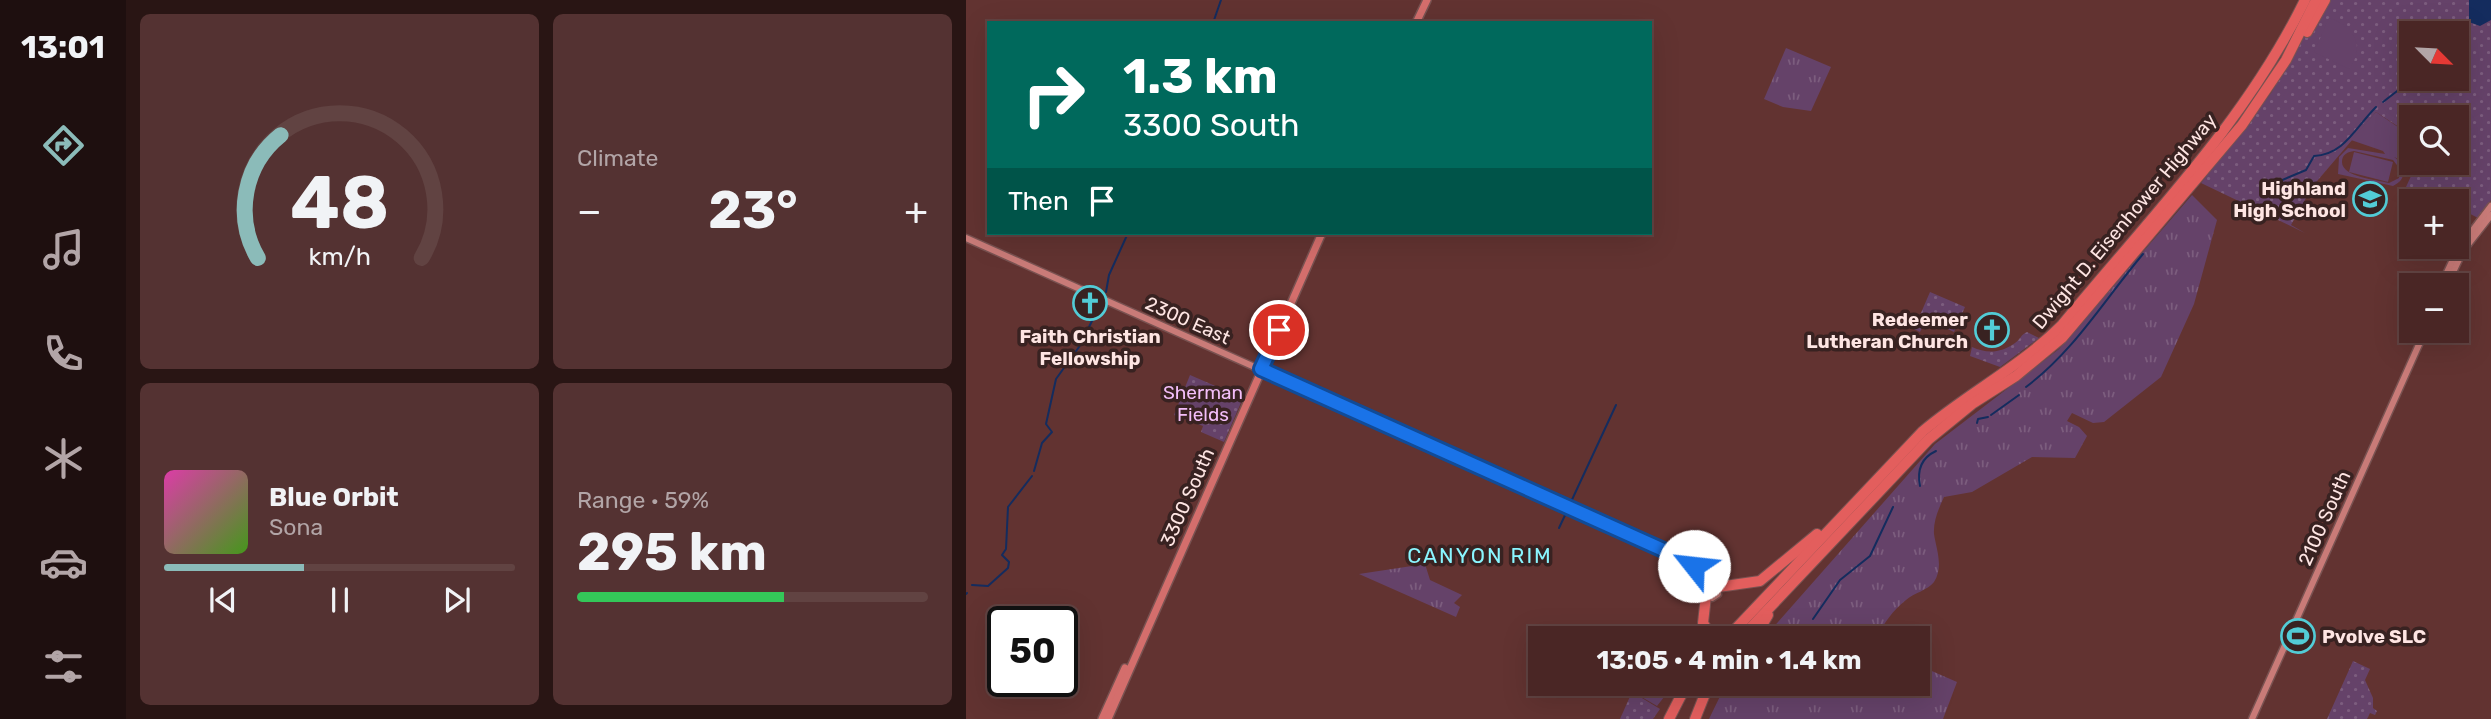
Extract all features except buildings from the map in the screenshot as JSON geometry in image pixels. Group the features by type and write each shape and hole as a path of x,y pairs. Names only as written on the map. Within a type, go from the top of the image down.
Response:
{"highway":[{"name":"Dwight D. Eisenhower Highway","path":"2012,374 2062,325 2217,139 2260,82 2305,0"},
{"name":"Dwight D. Eisenhower Highway","path":"1738,626 1923,431 1954,405 2012,374 2076,322 2242,125 2286,60 2316,0"},
{"path":"2286,60 2308,31 2325,0"},
{"name":"Dwight D. Eisenhower Highway","path":"1751,626 1929,439 1993,386"},
{"path":"1705,626 1703,623 1711,586 1760,581 1771,575 1852,505"},
{"path":"1762,626 1783,590"},
{"path":"1667,719 1680,696"},
{"path":"1694,719 1703,696"}],"main road":[{"path":"1417,21 1427,0"},
{"path":"2447,273 2460,246 2491,206"},
{"path":"2452,273 2461,254 2491,215"},
{"name":"3300 South","path":"1102,719 1321,235"},
{"name":"2300 East","path":"966,238 1684,559 1711,586"},
{"name":"2100 South","path":"2252,719 2421,343"},
{"name":"3300 South","path":"1108,719 1149,620"}],"green space":[{"path":"2323,0 2491,0 2491,200 2478,218 2469,213 2469,189 2406,187 2412,175 2469,175 2469,105 2399,105 2399,127 2376,112 2312,187 2291,225 2305,233 2201,183 2271,93"},
{"path":"2329,18 2345,26 2355,38 2357,53 2349,69 2314,52"},
{"path":"1786,48 1831,67 1811,111 1783,107 1764,99"},
{"path":"2376,112 2399,128 2399,159 2394,157 2399,162 2399,168 2393,160 2354,151 2344,155 2342,162 2348,171 2369,179 2389,183 2403,175 2401,180 2393,186 2338,174 2339,157 2348,148 2385,154 2351,140"},
{"path":"2354,152 2393,162 2388,182 2349,172"},
{"path":"2192,195 2217,220 2194,304 2161,377 2104,422 2093,423 2072,413 2067,421 2079,427 2087,436 2075,458 2032,457 1972,492 1944,497 1934,529 1939,564 1937,576 1931,585 1897,608 1883,626 1774,626 1935,444 2059,349"},
{"path":"1930,292 1965,307 1954,332 1926,319 1920,332 1914,329"},
{"path":"2027,332 2039,338 2000,367 1970,356 1972,347 1983,351 1999,351 2015,343"},
{"name":"Sherman Fields","path":"1190,375 1243,398 1224,442 1201,432 1203,426 1174,415"},
{"path":"1191,384 1202,391 1205,398 1208,385 1236,398 1224,426 1208,412 1207,424 1179,412"},
{"path":"1425,564 1430,580 1462,595 1454,603 1460,607 1456,617 1359,574"},
{"path":"2353,661 2370,669 2365,680 2373,698 2373,708 2377,711 2375,715 2370,713 2367,719 2327,719"},
{"path":"1930,670 1957,682 1943,719 1709,719 1720,696 1930,696"},
{"path":"1630,696 1639,696 1660,709 1653,719 1620,719"},
{"path":"1640,696 1665,696 1657,706"}],"water":[{"path":"2469,0 2491,0 2491,20 2480,26 2469,21"}],"waterway":[{"path":"1214,21 1221,0"},
{"path":"2383,102 2399,90"},
{"path":"2261,189 2306,170 2314,156 2341,146 2376,107"},
{"path":"1106,292 1109,275 1127,235"},
{"path":"2026,387 2074,341 2143,254"},
{"path":"1034,471 1042,443 1052,432 1046,424 1056,379 1079,347 1100,305"},
{"path":"1991,415 2019,395"},
{"path":"1570,504 1616,405"},
{"path":"1977,423 1978,419 1988,417"},
{"path":"1920,486 1921,466 1927,457 1936,451"},
{"path":"972,585 988,586 1008,568 1009,562 1002,555 1006,549 1008,507 1032,476"},
{"path":"1813,619 1840,580 1870,556 1893,507"},
{"path":"1559,528 1567,511"}],"place":[{"name":"Highland High School","path":"2370,199"},
{"name":"Faith Christian Fellowship","path":"1090,303"},
{"name":"Redeemer Lutheran Church","path":"1992,330"},
{"name":"Pvolve SLC","path":"2298,636"}],"district":[{"name":"CANYON RIM","path":"1480,556"}],"route":[{"path":"1279,330 1261,369 1694,566"}]}
